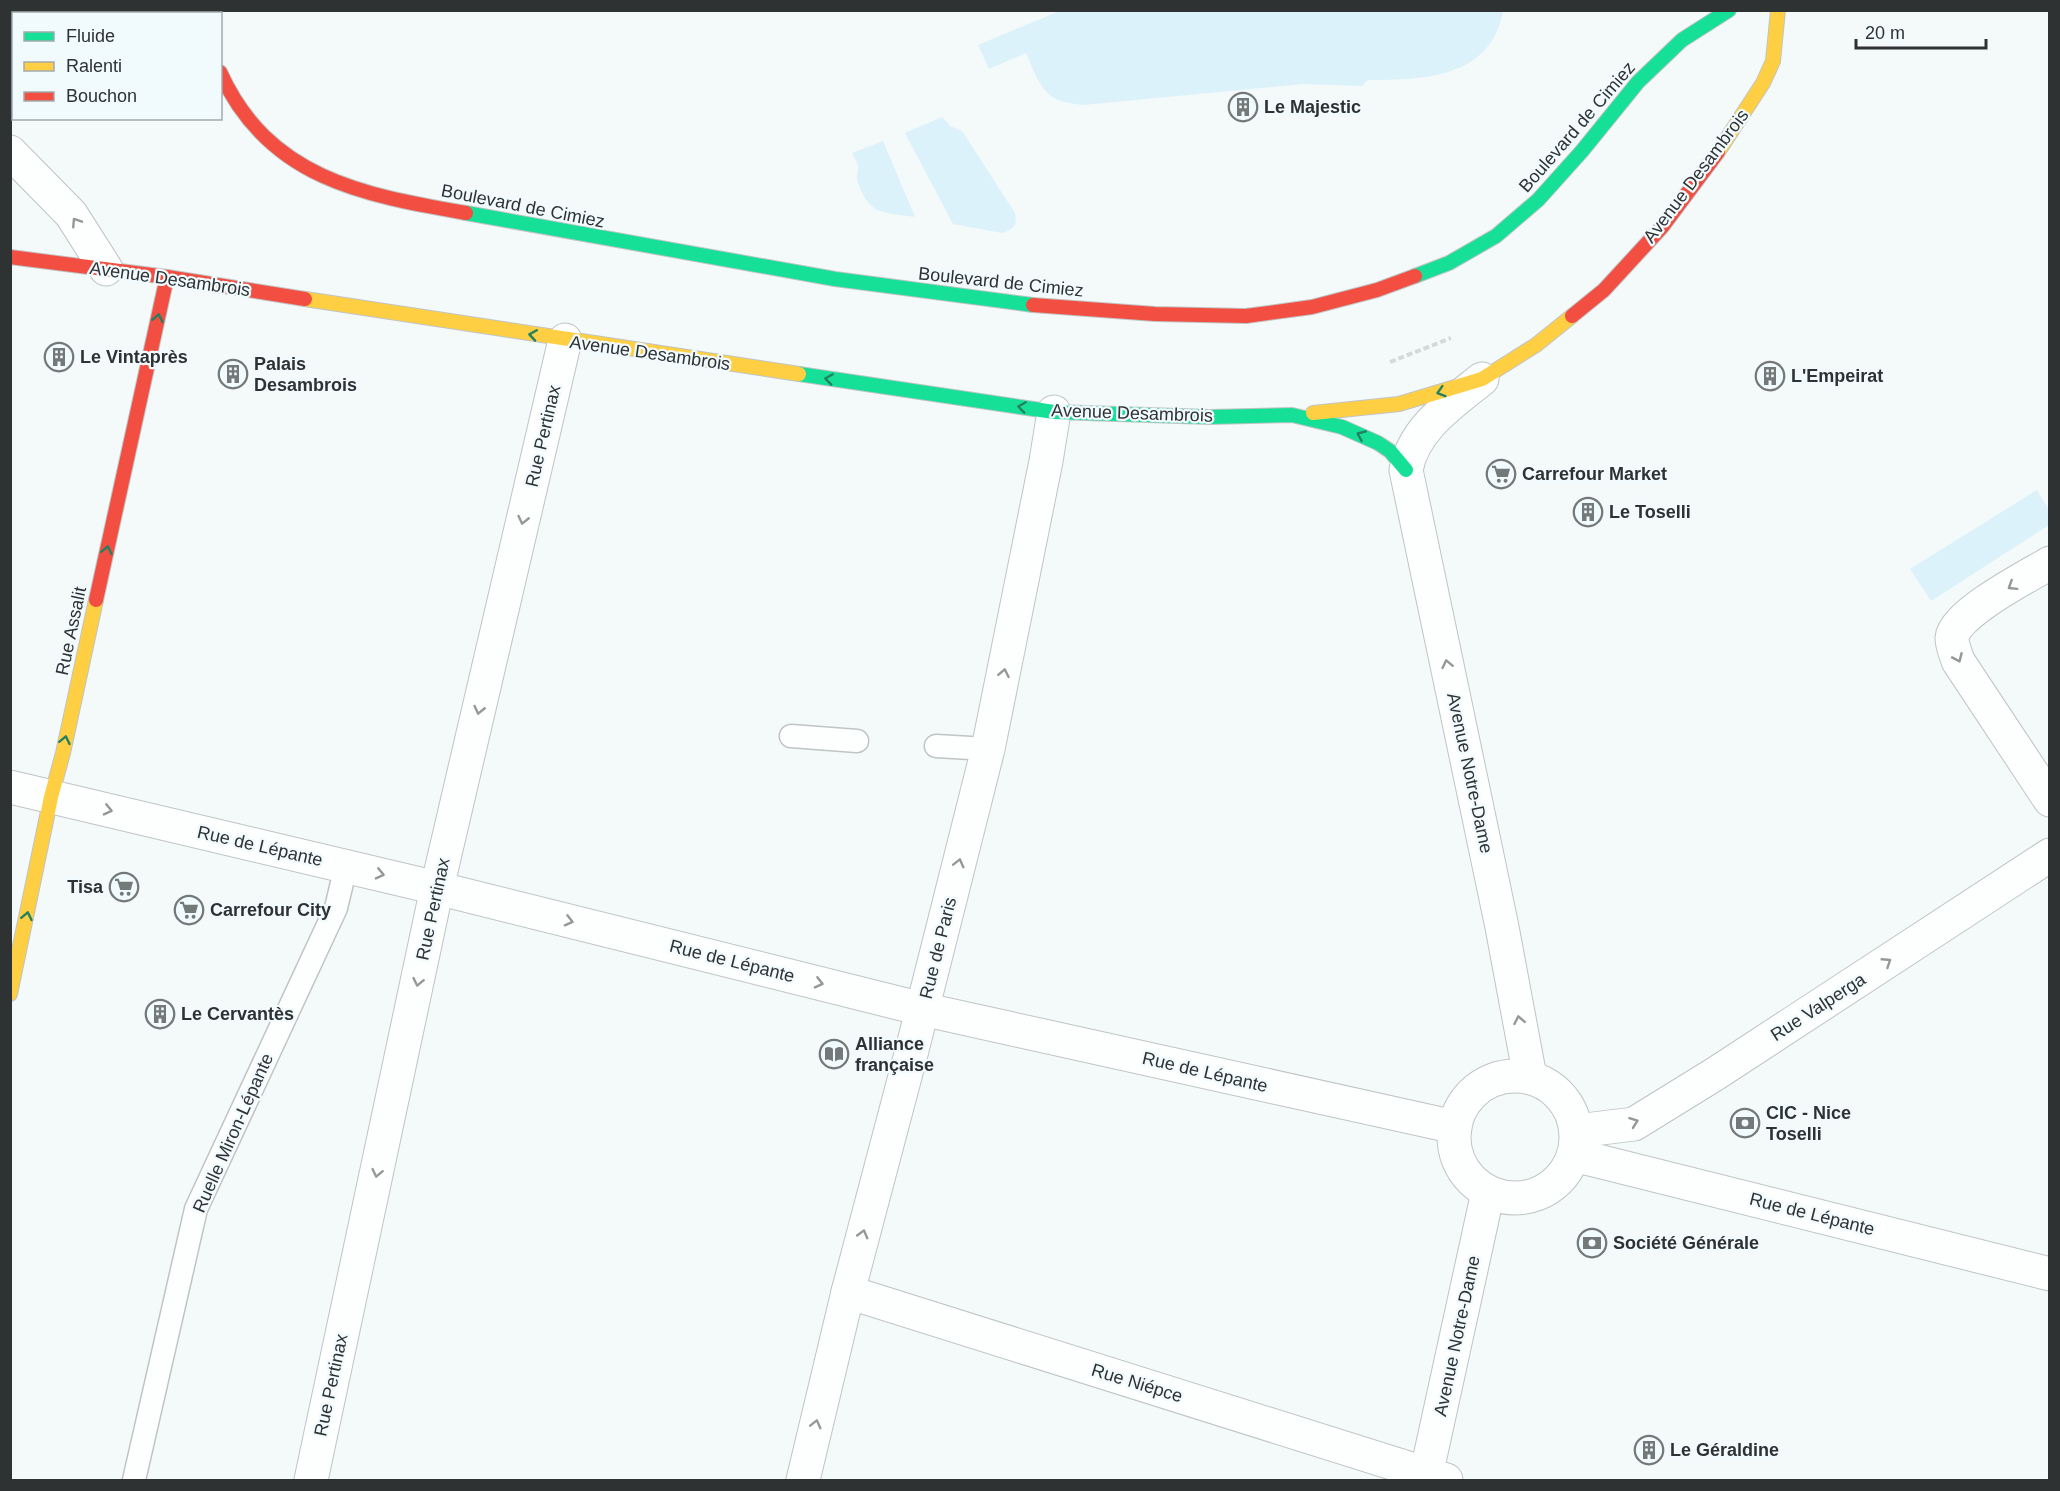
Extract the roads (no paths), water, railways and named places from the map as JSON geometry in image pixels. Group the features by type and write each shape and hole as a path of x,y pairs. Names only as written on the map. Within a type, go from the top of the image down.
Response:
{"street":[{"name":"Boulevard de Cimiez","path":"222,77 227,90 259,132 302,166 346,185 402,202 870,284 1020,304 1155,314 1246,316 1311,307 1377,290 1449,263 1496,236 1539,200 1638,82 1682,40 1730,10"},
{"name":"Avenue Desambrois","path":"1406,470 1408,455 1440,412 1482,379 1536,345 1604,290 1662,227 1721,147 1763,83 1773,62 1778,10"},
{"path":"10,152 25,179 71,214 106,269"},
{"name":"Avenue Desambrois","path":"10,257 167,277 565,340 1054,412 1210,417 1292,415 1399,404 1482,379"},
{"name":"Rue Assalit","path":"10,994 51,797 167,277"},
{"name":"Rue Pertinax","path":"311,1480 437,888 565,340"},
{"name":"Rue de Paris","path":"803,1480 848,1292 988,749 1054,412"},
{"name":"Avenue Desambrois","path":"1292,415 1342,427 1378,442 1390,451 1406,470"},
{"name":"Avenue Notre-Dame","path":"1406,470 1502,927 1530,1077"},
{"path":"2049,563 1974,609 1956,626 1952,637 1958,661 2049,800"},
{"name":"Rue de Lépante","path":"10,787 437,888 922,1009 1455,1127"},
{"name":"Rue Valperga","path":"1575,1143 1634,1124 1715,1074 2049,855"},
{"path":"1510,1076 1530,1077 1548,1084 1562,1097 1572,1113 1575,1143 1565,1174 1550,1188 1530,1197 1509,1198 1488,1192 1472,1181 1460,1165 1455,1147 1455,1127 1461,1108 1473,1092 1490,1081 1510,1076"},
{"name":"Rue de Lépante","path":"1575,1143 2049,1274"},
{"name":"Avenue Notre-Dame","path":"1432,1478 1488,1192"},
{"name":"Rue Niépce","path":"848,1292 1432,1478"}],"lane":[{"path":"791,736 857,741"},
{"path":"936,746 988,749"},
{"name":"Ruelle Miron-Lépante","path":"134,1480 196,1209 336,908 346,867"}],"place":[{"name":"Le Majestic","path":"1243,107"},
{"name":"Le Vintaprès","path":"59,357"},
{"name":"Palais Desambrois","path":"233,374"},
{"name":"L'Empeirat","path":"1770,376"},
{"name":"Carrefour Market","path":"1501,474"},
{"name":"Le Toselli","path":"1588,512"},
{"name":"Tisa","path":"124,887"},
{"name":"Carrefour City","path":"189,910"},
{"name":"Le Cervantès","path":"160,1014"},
{"name":"Alliance française","path":"834,1054"},
{"name":"CIC - Nice Toselli","path":"1745,1123"},
{"name":"Société Générale","path":"1592,1243"},
{"name":"Le Géraldine","path":"1649,1450"}]}
